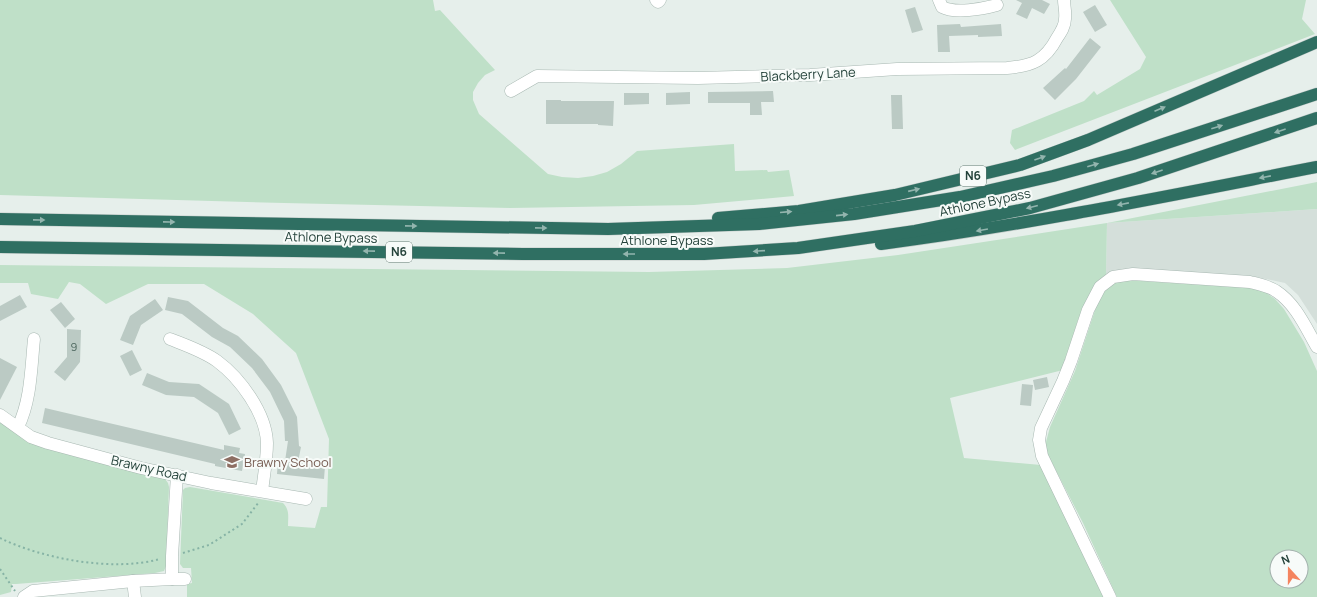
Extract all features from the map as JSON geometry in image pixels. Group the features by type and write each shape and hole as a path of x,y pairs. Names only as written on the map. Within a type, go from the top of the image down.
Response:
{"highway":[{"name":"N6","path":"608,229 799,211 895,195 1020,165 1088,140 1317,42"},
{"name":"Athlone Bypass","path":"0,219 608,229 759,224 854,214 960,197 1053,176 1133,154 1317,94"},
{"name":"Athlone Bypass","path":"0,247 523,254 688,254 798,248 915,231 1030,208 1138,178 1317,118"},
{"name":"N6","path":"798,248 853,248 949,235 1317,168"}],"street":[{"path":"656,0 658,2 660,0"},
{"path":"939,0 942,7 951,10 983,8 996,5"},
{"name":"Blackberry Lane","path":"511,91 536,76 738,77 897,70 1007,68 1024,66 1042,58 1053,46 1064,26 1064,0"},
{"path":"1110,597 1042,456 1039,440 1041,428 1072,361 1088,310 1100,287 1113,277 1134,274 1250,282 1261,285 1278,292 1293,307 1317,347"},
{"path":"18,427 28,398 34,339"},
{"path":"170,339 216,360 230,373 251,398 263,424 266,437 266,465 262,491"},
{"name":"Brawny Road","path":"0,415 31,437 48,443 141,468 211,483 306,499"},
{"path":"172,579 177,475"},
{"path":"20,594 33,591 133,581 186,579"},
{"path":"133,581 135,597"}],"path":[{"path":"0,538 17,546 71,560 109,565 152,562 209,545 242,524 259,502 262,491"},
{"path":"0,569 20,594"}],"shaded area":[{"path":"1317,209 1317,324 1298,295 1285,283 1252,276 1129,268 1106,275 1107,223"}],"green space":[{"path":"0,0 433,0 435,11 440,10 495,70 485,75 473,92 473,100 479,114 548,174 578,178 593,176 607,172 621,164 637,151 734,144 735,171 767,170 768,172 789,170 794,196 694,205 510,208 0,195"},
{"path":"1110,0 1306,0 1302,19 1315,34 1015,150 1010,143 1012,130 1084,101 1094,91 1097,95 1140,69 1146,57"},
{"path":"1317,182 1317,209 1107,223"},
{"path":"1107,223 1106,275 1090,295 1078,320 1063,370 950,398 964,458 1041,465 1104,597 187,597 187,584 192,583 191,568 183,568 180,564 183,490 185,488 190,487 283,503 288,511 288,526 315,528 321,507 327,507 329,439 296,353 253,314 204,284 148,284 106,304 80,284 69,282 58,299 31,294 28,283 0,283 0,265 649,272 787,268 898,255"},
{"path":"1126,280 1250,288 1265,292 1275,299 1284,309 1304,342 1317,371 1317,597 1117,597 1083,523 1048,455 1046,447 1050,427 1075,371 1099,298 1107,288"},
{"path":"0,421 165,479 169,487 166,566 164,571 155,573 12,584 11,592 0,595"}],"building":[{"path":"1016,0 1042,0 1050,4 1044,14 1032,8 1027,19 1016,14 1022,3"},
{"path":"1095,5 1107,25 1095,32 1083,12"},
{"path":"915,7 923,30 912,33 905,10"},
{"path":"960,24 961,27 1001,24 1002,36 949,36 950,52 938,52 937,25"},
{"path":"1090,38 1101,47 1076,79 1055,100 1043,88 1065,68 1066,69"},
{"path":"773,91 774,102 761,102 762,115 750,115 750,103 708,103 708,92"},
{"path":"690,92 690,104 666,105 666,93"},
{"path":"624,93 649,93 649,104 624,105"},
{"path":"891,95 902,95 903,129 892,129"},
{"path":"546,100 614,101 613,126 598,124 546,124"},
{"path":"20,295 27,307 0,321 0,306"},
{"path":"168,297 188,301 223,328 238,336 262,359 281,385 297,417 299,446 301,447 298,462 325,466 324,479 277,474 278,460 285,461 288,441 285,441 284,421 270,392 252,368 230,347 212,337 182,314 165,310"},
{"path":"155,299 163,310 141,325 133,345 120,340 130,316"},
{"path":"61,302 75,319 65,328 50,310"},
{"path":"67,329 81,330 80,362 65,381 54,372 67,357"},
{"path":"132,350 142,370 130,376 120,356"},
{"path":"0,358 17,367 0,400"},
{"path":"147,373 169,382 199,384 229,404 241,429 229,435 218,413 194,397 166,395 142,385"},
{"path":"1047,377 1049,387 1035,390 1033,380"},
{"path":"1022,384 1033,385 1031,406 1020,405"},
{"path":"45,408 224,450 224,445 240,448 239,453 245,454 242,471 215,466 215,464 42,423"}],"place":[{"name":"Brawny School","path":"232,462"}]}
